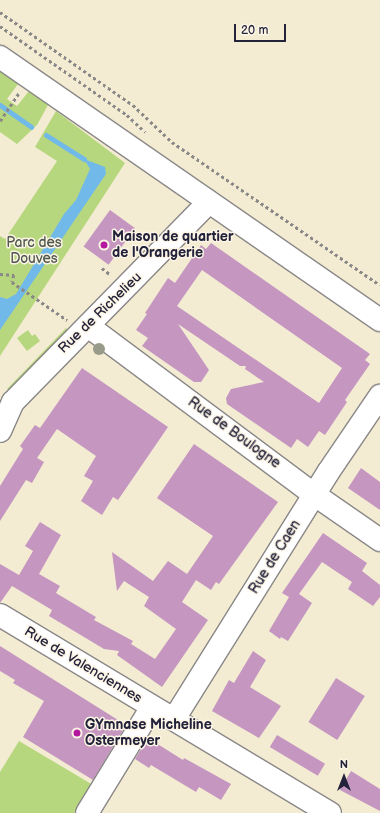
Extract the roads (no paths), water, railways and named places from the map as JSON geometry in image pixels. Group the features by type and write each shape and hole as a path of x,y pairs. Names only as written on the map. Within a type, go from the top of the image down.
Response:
{"street":[{"path":"0,56 380,320"},
{"name":"Rue de Richelieu","path":"0,431 13,402 81,325 209,202"},
{"name":"Rue de Boulogne","path":"81,325 130,357 275,463 315,495 380,540"},
{"name":"Rue de Caen","path":"174,719 329,471 380,396"},
{"name":"Rue de Valenciennes","path":"0,616 330,813"},
{"path":"87,813 152,707"}],"water":[{"path":"84,159 105,167 106,174 0,330 0,297 7,299 16,294 64,214 76,200 90,169"}],"waterway":[{"path":"0,105 31,127"},
{"path":"46,135 84,159"}],"place":[{"name":"Maison de quartier de l'Orangerie","path":"104,245"},
{"name":"GYmnase Micheline Ostermeyer","path":"77,733"}],"park label":[{"name":"Parc des Douves","path":"34,252"}]}
